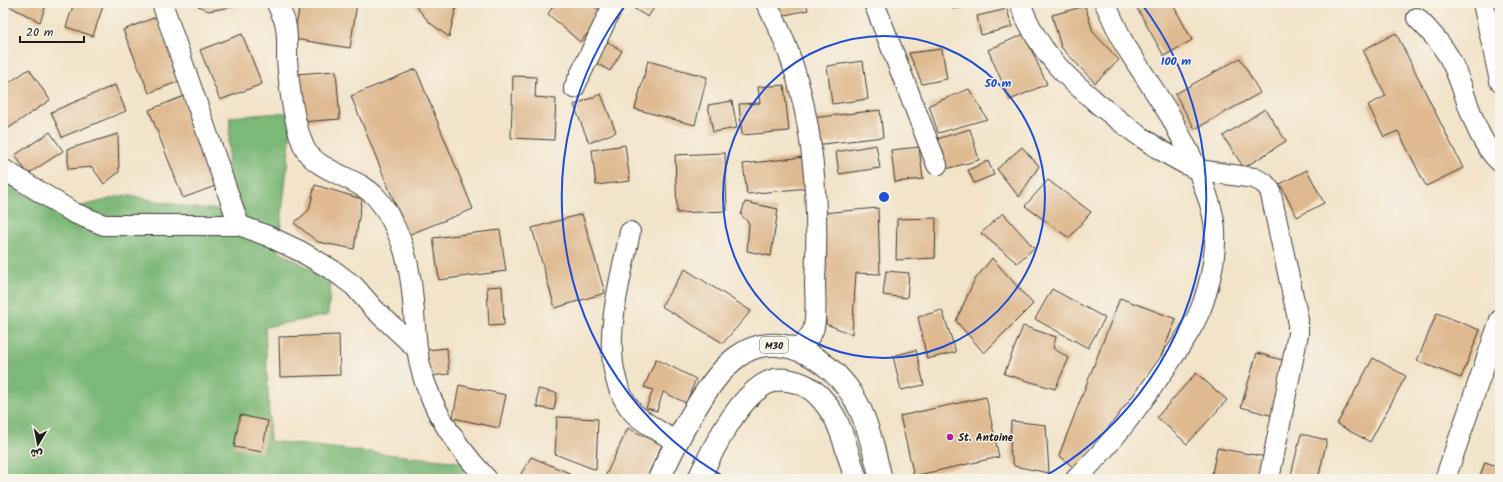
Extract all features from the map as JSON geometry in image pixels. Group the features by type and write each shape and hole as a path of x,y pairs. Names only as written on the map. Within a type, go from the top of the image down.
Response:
{"highway":[{"name":"M30","path":"659,479 676,442 710,388 725,368 738,356 757,347 779,344 799,349 827,367 845,383 865,419 881,479"},
{"path":"699,479 706,462 738,409 753,392 767,383 776,380 788,380 805,385 816,392 825,403 834,417 856,479"}],"street":[{"path":"162,3 239,225"},
{"path":"277,3 285,22 288,70 296,121 305,149 318,163 347,177 375,196 388,216 402,244 414,298 417,349 424,380 435,407 452,436 487,479"},
{"path":"574,88 614,3"},
{"path":"766,3 788,49 802,102 814,167 818,246 814,328 799,349"},
{"path":"874,3 937,165"},
{"path":"1020,3 1026,18 1045,50 1056,65 1078,87 1127,127 1160,151 1198,170 1254,178 1264,183 1270,190 1298,319 1298,334 1269,479"},
{"path":"1076,479 1115,438 1146,396 1191,328 1203,304 1210,283 1214,261 1215,231 1210,205 1198,170 1171,117 1123,42 1105,3"},
{"path":"1483,3 1500,81"},
{"path":"1417,18 1438,41 1451,61 1481,138 1500,162"},
{"path":"3,170 74,213 104,225 239,225 300,251 334,271 354,286 374,309 417,349"},
{"path":"630,232 611,335 613,367 617,385 631,411 676,442"},
{"path":"1445,479 1500,320"}],"green space":[{"path":"293,112 278,251 331,280 328,315 265,327 270,441 468,463 460,479 3,479 3,159 19,193 67,210 125,195 195,208 226,210 230,117"}],"building":[{"path":"3,3 47,3 40,22"},
{"path":"74,3 104,3 93,36 66,27"},
{"path":"193,3 238,3 237,6 208,11"},
{"path":"300,3 357,3 350,48 294,39"},
{"path":"413,3 457,3 449,37 429,22"},
{"path":"555,3 589,3 605,14 580,42 548,14"},
{"path":"625,3 657,3 648,17"},
{"path":"774,3 806,3 808,10 781,16"},
{"path":"952,3 986,3 986,4 953,9"},
{"path":"1134,3 1172,3 1192,40 1164,56"},
{"path":"1085,6 1093,32 1119,60 1095,83 1061,47 1052,15"},
{"path":"1007,9 1012,27 981,35 977,16"},
{"path":"156,17 182,80 149,93 123,30"},
{"path":"1396,33 1463,168 1426,186 1398,131 1384,137 1368,105 1386,96 1363,50"},
{"path":"242,34 262,84 220,100 200,50"},
{"path":"1024,34 1047,84 1010,100 988,50"},
{"path":"603,39 622,51 610,71 591,60"},
{"path":"942,49 947,79 922,84 909,53"},
{"path":"1240,58 1260,93 1195,129 1175,94"},
{"path":"648,61 707,77 695,125 635,109"},
{"path":"863,61 868,99 832,104 827,66"},
{"path":"29,69 50,100 3,132 3,87"},
{"path":"416,69 473,209 408,235 351,96"},
{"path":"336,71 340,119 300,122 296,74"},
{"path":"513,76 536,77 535,97 556,99 554,140 511,138"},
{"path":"115,85 126,111 62,137 51,112"},
{"path":"784,85 789,131 742,135 739,104 760,103 758,87"},
{"path":"969,89 987,119 938,133 929,105"},
{"path":"189,94 223,183 183,198 149,110"},
{"path":"601,94 616,132 589,143 574,105"},
{"path":"732,101 737,128 713,132 708,105"},
{"path":"1265,109 1286,141 1244,168 1223,136"},
{"path":"880,110 883,137 815,145 812,118"},
{"path":"970,129 979,160 946,169 937,139"},
{"path":"50,132 63,151 28,174 15,155"},
{"path":"118,134 119,172 104,184 92,167 68,169 68,149"},
{"path":"625,145 630,181 596,185 592,150"},
{"path":"876,145 880,168 839,174 836,152"},
{"path":"919,147 923,179 895,182 891,150"},
{"path":"1022,147 1039,166 1019,197 997,169"},
{"path":"725,153 727,211 677,213 675,155"},
{"path":"804,157 807,188 747,194 743,164"},
{"path":"988,161 994,175 974,183 968,170"},
{"path":"1307,170 1324,203 1297,217 1280,184"},
{"path":"1048,180 1091,212 1069,238 1025,206"},
{"path":"315,185 362,199 354,249 318,242 294,223 309,210"},
{"path":"745,202 778,209 771,256 747,251 749,223 741,215"},
{"path":"878,208 880,274 856,273 852,334 826,324 822,213"},
{"path":"1003,213 1034,248 1017,263 981,233"},
{"path":"582,214 605,293 555,308 532,228"},
{"path":"936,218 935,258 896,260 897,219"},
{"path":"500,230 506,271 439,280 433,238"},
{"path":"992,258 1033,304 984,353 956,321 974,281"},
{"path":"685,269 751,311 723,343 661,306"},
{"path":"886,271 909,273 907,298 883,295"},
{"path":"502,286 504,325 489,326 487,287"},
{"path":"1052,289 1105,318 1088,348 1035,319"},
{"path":"1120,298 1176,319 1157,366 1076,470 1059,455"},
{"path":"942,310 956,352 927,359 918,317"},
{"path":"1437,313 1480,330 1461,378 1417,361"},
{"path":"1023,326 1056,337 1053,348 1069,358 1055,389 1004,374"},
{"path":"339,335 340,375 280,377 279,337"},
{"path":"447,348 449,374 429,376 427,350"},
{"path":"916,350 924,385 901,390 893,356"},
{"path":"1257,353 1289,362 1273,416 1241,407"},
{"path":"1373,358 1406,376 1370,442 1337,424"},
{"path":"656,359 696,379 686,403 663,392 657,411 646,408 653,390 644,387"},
{"path":"1196,373 1227,400 1187,444 1157,417"},
{"path":"459,385 506,395 499,428 453,418"},
{"path":"538,389 557,393 554,410 537,407"},
{"name":"St. Antoine","path":"986,397 999,457 914,476 900,416"},
{"path":"240,415 268,421 262,452 234,447"},
{"path":"557,417 598,419 596,470 555,454"},
{"path":"1011,421 1046,425 1049,473 1014,466 1010,452"},
{"path":"628,428 662,445 646,479 604,479"},
{"path":"1301,434 1327,440 1318,479 1290,479"},
{"path":"1217,448 1266,457 1261,479 1211,479"},
{"path":"531,457 569,473 567,479 518,479"},
{"path":"1485,462 1500,467 1500,479 1479,479"},
{"path":"1019,475 1030,479 1016,479"}],"place":[{"name":"St. Antoine","path":"950,437"}]}
